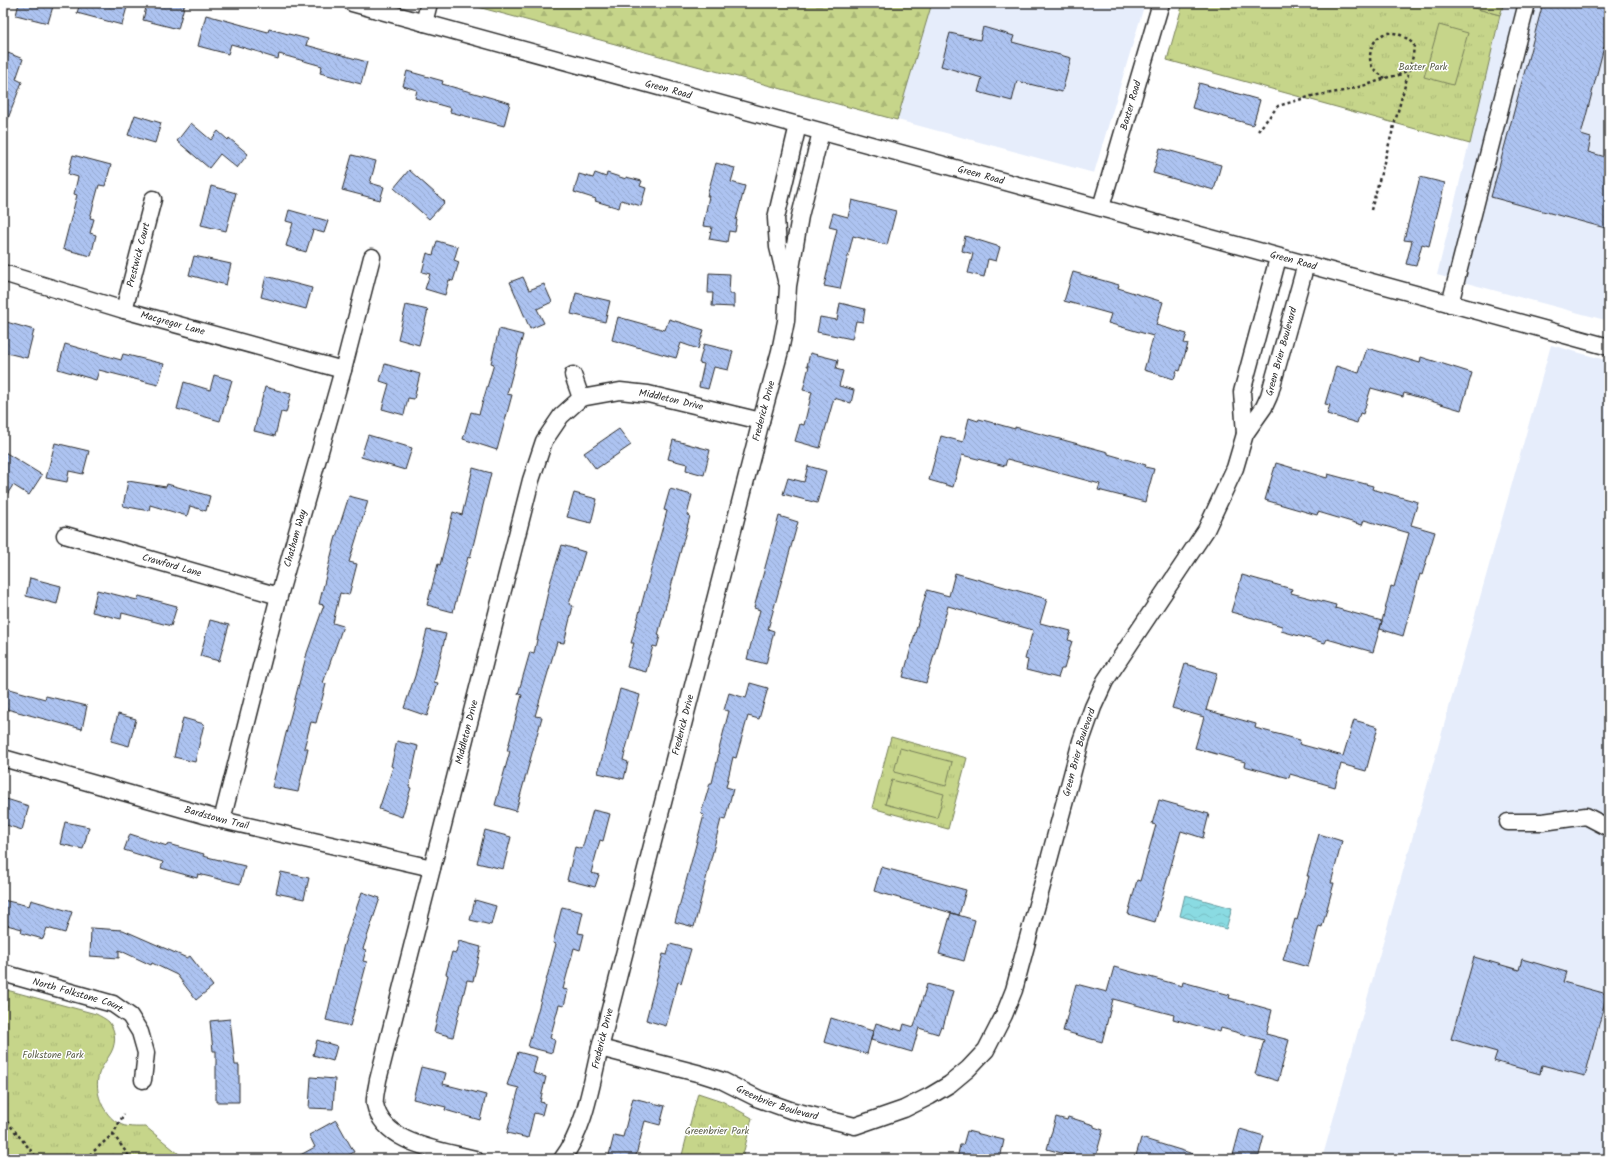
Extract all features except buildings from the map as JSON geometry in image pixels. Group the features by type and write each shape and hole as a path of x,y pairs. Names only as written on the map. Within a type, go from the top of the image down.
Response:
{"street":[{"name":"Green Road","path":"352,3 821,132 1101,207 1278,258 1306,264 1609,348"},
{"path":"424,23 429,3"},
{"name":"Baxter Road","path":"1101,207 1161,3"},
{"path":"1450,304 1482,174 1527,3"},
{"name":"Frederick Drive","path":"788,286 778,247 776,218 798,125"},
{"name":"Frederick Drive","path":"562,1159 570,1148 578,1132 597,1064 780,351 786,321 788,286 800,216 821,132"},
{"name":"Prestwick Court","path":"124,310 153,199"},
{"name":"Chatham Way","path":"222,820 279,596 343,370 372,257"},
{"name":"Green Brier Boulevard","path":"1246,434 1242,392 1278,258"},
{"name":"Green Brier Boulevard","path":"950,1084 968,1069 986,1050 1004,1015 1014,990 1081,741 1093,707 1105,681 1117,662 1206,530 1235,468 1246,434 1270,396 1306,264"},
{"name":"Macgregor Lane","path":"3,273 124,310 343,370"},
{"path":"572,376 581,398"},
{"name":"Middleton Drive","path":"475,1159 406,1140 391,1131 381,1120 375,1103 378,1080 531,480 544,441 561,416 581,398 620,391 648,394 761,421"},
{"name":"Crawford Lane","path":"65,535 279,596"},
{"name":"Bardstown Trail","path":"3,758 222,820 432,868"},
{"path":"1508,822 1543,822 1586,816 1609,828"},
{"name":"North Folkstone Court","path":"3,973 113,1004 130,1016 140,1032 146,1053 143,1080"},
{"name":"Greenbrier Boulevard","path":"600,1048 701,1074 723,1081 759,1099 790,1110 855,1126 904,1109 950,1084"}],"path":[{"path":"1372,210 1413,56 1414,45 1408,38 1396,34 1384,34 1374,41 1370,55 1372,67 1385,78"},
{"path":"1258,131 1278,106 1312,96 1344,91 1373,84 1385,78 1399,75 1409,70"},
{"path":"85,1159 113,1134 124,1114"},
{"path":"3,1117 38,1159"},
{"path":"113,1134 131,1159"}],"shaded area":[{"path":"463,3 1145,3 1094,173"},
{"path":"1455,3 1609,3 1609,321 1437,275 1500,16"},
{"path":"1551,345 1609,361 1609,1159 1322,1159"}],"green space":[{"path":"463,3 932,3 897,120"},
{"name":"Baxter Park","path":"1183,3 1455,3 1500,15 1470,144 1167,60"},
{"path":"1455,3 1504,3 1500,15"},
{"path":"1439,25 1468,33 1453,85 1424,77"},
{"path":"891,737 967,758 948,829 872,808"},
{"path":"900,748 952,762 946,786 894,772"},
{"path":"892,780 944,794 937,818 885,804"},
{"name":"Folkstone Park","path":"3,989 96,1014 109,1022 112,1026 115,1039 113,1048 102,1067 98,1078 98,1091 102,1104 109,1115 121,1125 146,1127 185,1159 3,1159"},
{"name":"Greenbrier Park","path":"698,1093 722,1101 752,1118 742,1159 681,1159"}],"water":[{"path":"1185,895 1232,908 1226,929 1180,916"}]}
